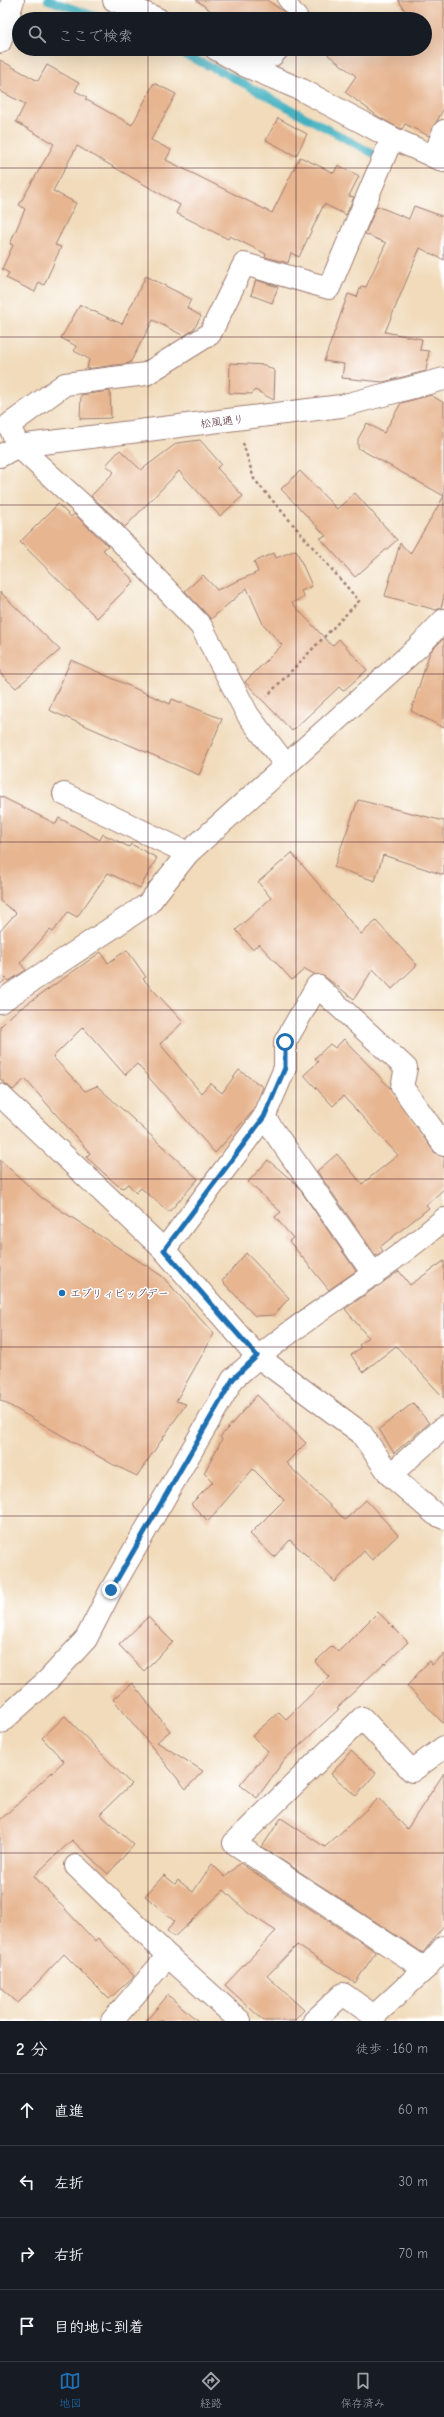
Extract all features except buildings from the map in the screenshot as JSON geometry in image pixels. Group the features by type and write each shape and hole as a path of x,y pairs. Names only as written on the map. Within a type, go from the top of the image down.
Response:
{"street":[{"path":"114,0 142,12"},
{"path":"0,42 11,7"},
{"path":"228,56 246,66 302,90 392,138 439,159 444,131"},
{"path":"284,764 248,715 201,626 112,532 9,451 9,425 65,384 146,374 210,334 244,264 329,288 392,138"},
{"name":"松風通り","path":"9,451 341,406 444,379"},
{"path":"0,1002 148,904 188,853 284,764 417,648 444,620"},
{"path":"64,794 188,853"},
{"path":"164,1250 264,1117 285,1068 285,1042 317,986 406,1068 402,1087 444,1145"},
{"path":"0,1095 164,1250 257,1356 361,1433 390,1475 435,1514 444,1518"},
{"path":"264,1117 374,1275"},
{"path":"0,1723 49,1679 86,1639 111,1590 233,1379 257,1356 374,1275 444,1219"},
{"path":"390,1475 444,1427"},
{"path":"425,1969 234,1843 362,1718 412,1771 444,1747"},
{"path":"76,1866 168,1956 240,2021"},
{"path":"314,2021 343,1994 374,2016 425,1969 444,1947"},
{"path":"112,2021 168,1956"}],"lane":[{"path":"286,0 295,12"}],"path":[{"path":"235,420 254,479 359,601 248,715"}],"waterway":[{"path":"48,0 83,12"},
{"path":"187,56 222,72 372,153"}],"place":[{"name":"エブリィビッグデー","path":"62,1293"}],"route":[{"path":"111,1590 192,1447 233,1379 257,1356 164,1250 264,1117 285,1068 285,1042"}]}
